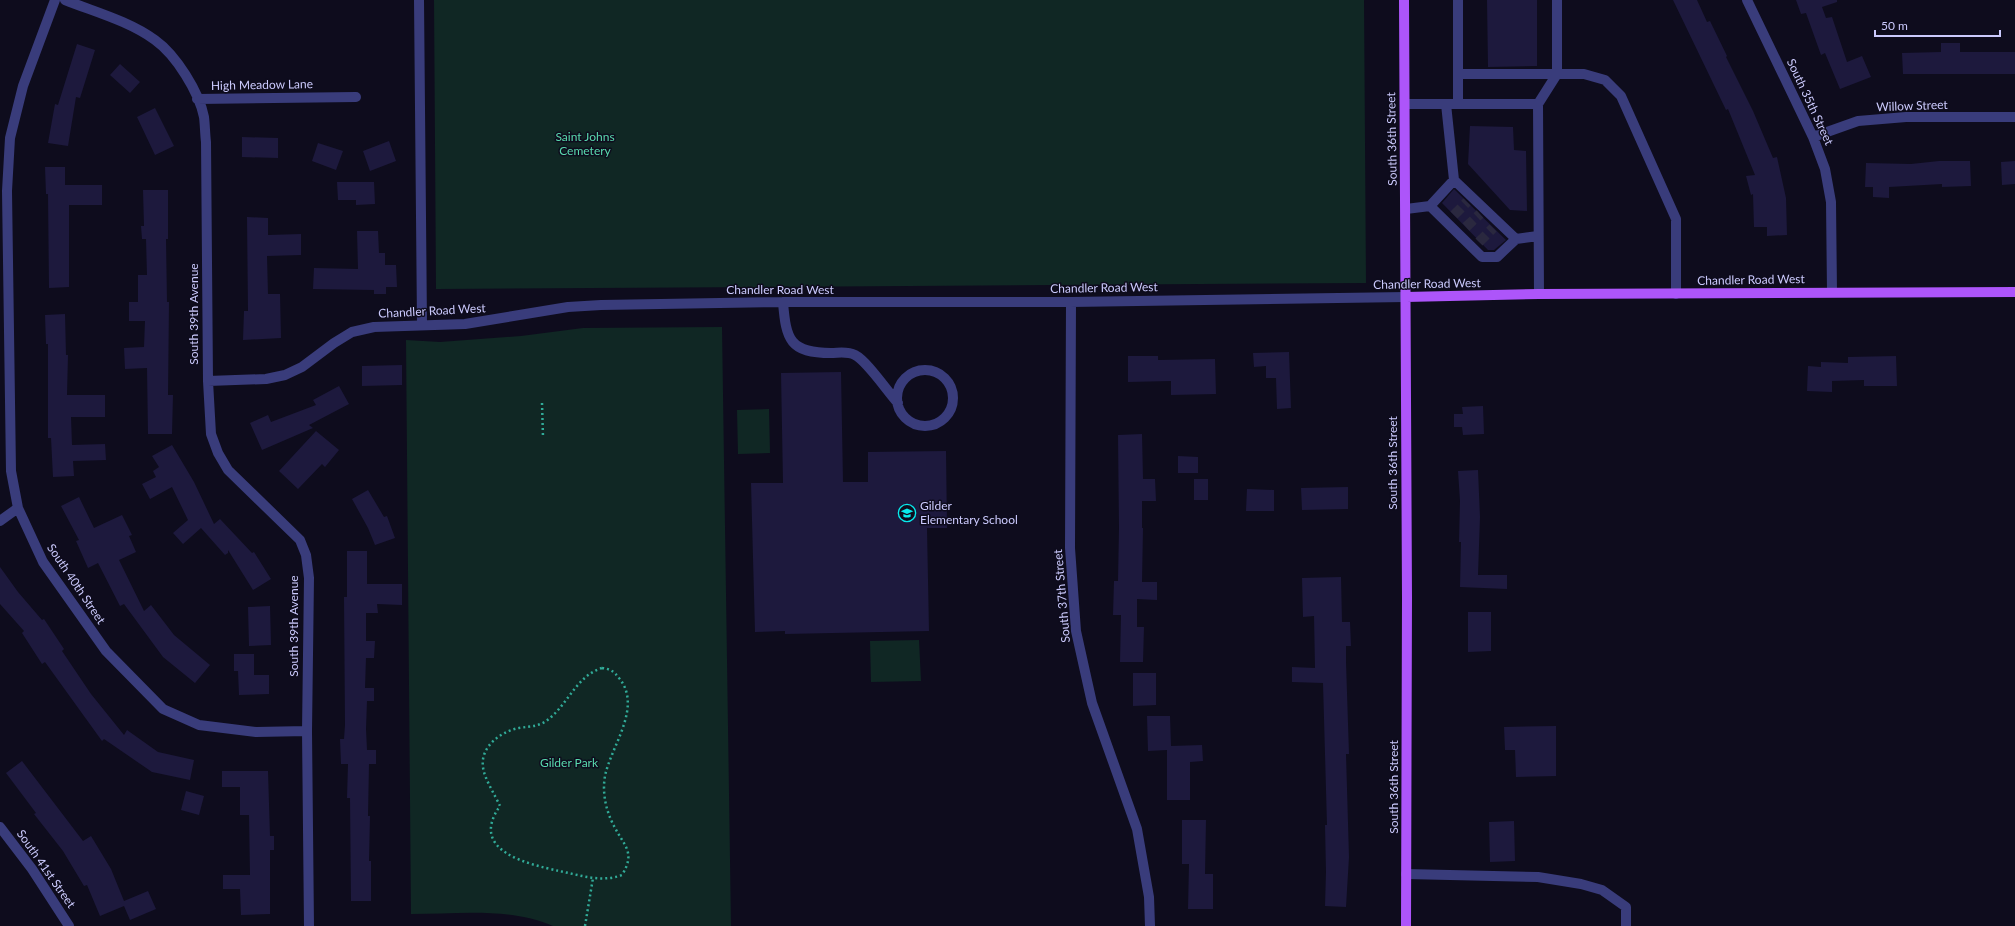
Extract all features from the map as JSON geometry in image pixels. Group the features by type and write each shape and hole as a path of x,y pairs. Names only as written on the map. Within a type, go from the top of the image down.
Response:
{"main road":[{"name":"South 36th Street","path":"1404,0 1406,209 1406,926"},
{"name":"Chandler Road West","path":"1406,298 1539,294 2015,292"}],"street":[{"name":"South 40th Street","path":"55,0 23,86 10,138 7,191 11,471 18,508 43,562 106,651 163,709 199,725 256,732 307,731"},
{"name":"High Meadow Lane","path":"65,0 129,25 155,40 170,54 184,72 197,99 356,97"},
{"path":"419,0 422,325"},
{"path":"1458,0 1458,104"},
{"path":"1539,294 1538,104 1557,74 1557,0"},
{"name":"South 35th Street","path":"1747,0 1814,137 1824,169 1831,202 1832,292"},
{"path":"1458,74 1584,74 1605,80 1620,96 1676,219 1676,294"},
{"name":"South 39th Avenue","path":"197,99 204,116 206,142 208,381 211,434 218,453 228,470 300,540 306,555 309,578 307,731 310,926"},
{"path":"1405,104 1538,104"},
{"path":"1446,104 1454,180 1469,200 1496,225 1516,238 1538,236"},
{"name":"Willow Street","path":"1814,137 1858,121 1906,117 2015,117"},
{"path":"1430,206 1454,180"},
{"path":"1406,209 1430,206 1450,218 1476,245 1482,256 1497,257 1516,238"},
{"name":"Chandler Road West","path":"208,381 266,379 285,375 302,367 334,343 352,332 374,327 465,324 568,307 783,302 1071,302 1406,298"},
{"path":"783,302 788,334 796,346 812,352 846,352 856,355 866,364 898,403 901,412 907,419 915,424 924,426 934,425 942,421 949,413 953,404 951,386 946,379 938,374 921,371 913,373 900,385 898,403"},
{"name":"South 37th Street","path":"1071,302 1070,548 1076,631 1092,703 1137,829 1149,897 1150,926"},
{"path":"0,521 18,508"},
{"name":"South 41st Street","path":"0,827 32,869 69,926"},
{"path":"1406,874 1538,877 1581,884 1602,890 1626,907 1626,926"}],"path":[{"path":"542,403 543,437"},
{"path":"609,668 623,683 628,699 625,720 608,765 604,786 605,800 614,826 627,846 629,857 622,875 606,880 593,878 529,864 515,859 498,847 492,838 491,830 495,813 500,806 483,767 487,750 497,737 520,728 536,727 550,718 582,680 594,670 609,668"},
{"path":"585,926 593,878"}],"green space":[{"name":"Saint Johns Cemetery","path":"434,0 1364,0 1366,283 436,289"},
{"name":"Gilder Park","path":"722,327 731,926 553,926 536,920 501,914 411,914 406,340 440,342 521,336 583,328"},
{"path":"769,409 770,453 738,454 737,410"},
{"path":"919,640 921,681 871,682 870,641"}],"building":[{"path":"1487,0 1537,0 1537,66 1488,67"},
{"path":"1673,0 1697,0 1707,22 1710,21 1727,56 1726,57 1753,111 1773,158 1777,157 1786,198 1787,235 1767,236 1767,227 1754,227 1753,194 1751,195 1746,176 1755,175 1728,109 1726,110"},
{"path":"1796,0 1837,0 1837,2 1822,7 1826,18 1832,17 1847,62 1862,56 1871,77 1840,89 1825,53 1821,55 1806,13 1801,14"},
{"path":"1941,43 1960,43 1960,52 2015,52 2015,74 1903,74 1902,53 1941,52"},
{"path":"77,44 95,50 80,98 76,97 68,146 48,143 55,104 58,105"},
{"path":"120,64 140,82 130,93 110,75"},
{"path":"155,108 174,146 155,155 137,117"},
{"path":"1470,126 1513,127 1514,150 1526,151 1527,211 1510,210 1468,164"},
{"path":"242,137 278,138 278,158 242,157"},
{"path":"389,141 396,161 370,171 363,151"},
{"path":"318,143 343,151 336,170 312,161"},
{"path":"1939,161 1970,161 1971,186 1942,187 1942,184 1889,187 1889,198 1873,197 1873,187 1865,187 1866,163 1911,164"},
{"path":"2015,161 2015,184 2002,185 2001,162"},
{"path":"45,167 65,167 65,185 102,185 102,205 69,205 69,287 49,288 48,194 46,194"},
{"path":"337,182 374,182 375,204 356,205 356,200 338,200"},
{"path":"1454,189 1506,240 1494,250 1488,250 1442,203"},
{"path":"143,190 168,190 168,239 166,239 167,302 169,302 168,395 173,395 172,434 148,434 147,368 125,369 124,348 144,347 145,321 129,321 129,302 138,302 138,275 147,275 146,239 142,239 141,226 144,226"},
{"path":"247,217 268,218 268,235 301,234 301,255 267,256 268,294 280,294 281,338 243,340 244,311 248,311"},
{"path":"357,231 378,231 379,253 385,253 385,265 396,265 397,287 386,287 386,294 374,294 374,290 313,289 314,268 358,269"},
{"path":"65,314 66,355 68,355 67,395 105,395 105,417 71,417 72,445 105,444 106,460 73,461 74,476 53,477 51,438 48,438 48,344 46,344 45,315"},
{"path":"1289,352 1291,408 1277,409 1276,378 1266,378 1266,366 1254,367 1253,353"},
{"path":"1128,356 1158,356 1158,360 1215,359 1216,394 1171,395 1171,381 1128,382"},
{"path":"1896,356 1897,386 1864,386 1864,380 1832,381 1832,392 1807,391 1808,366 1821,367 1821,362 1848,363 1848,357"},
{"path":"402,365 402,385 362,386 362,366"},
{"name":"Gilder Elementary School","path":"841,372 843,482 868,482 868,452 946,451 947,528 927,528 929,631 785,634 785,631 755,632 751,483 783,483 781,373"},
{"path":"339,386 349,404 309,425 313,428 262,450 250,423 268,415 271,422 316,405 313,400"},
{"path":"1483,406 1484,434 1463,435 1462,427 1454,427 1454,414 1463,414 1462,407"},
{"path":"316,431 339,450 325,467 322,464 298,489 279,471"},
{"path":"1142,434 1143,479 1155,479 1156,501 1142,501 1142,582 1157,582 1157,600 1137,599 1137,627 1144,627 1143,662 1120,662 1121,615 1113,615 1114,581 1118,581 1118,435"},
{"path":"172,445 194,482 214,524 220,519 252,553 254,552 271,579 253,590 228,550 228,553 225,555 201,528 183,544 173,533 188,520 172,487 150,499 142,484 156,477 153,471 159,467 152,456"},
{"path":"1178,456 1198,457 1198,473 1178,473"},
{"path":"1478,470 1480,517 1478,575 1507,575 1507,589 1460,587 1461,542 1459,542 1460,501 1458,471"},
{"path":"1194,479 1208,479 1208,500 1194,500"},
{"path":"1348,487 1348,509 1302,510 1301,488"},
{"path":"1247,489 1274,490 1274,511 1246,511"},
{"path":"368,490 384,517 387,516 395,538 375,545 368,528 352,499"},
{"path":"79,497 94,528 122,515 132,535 129,536 136,552 119,560 144,611 151,605 174,635 210,665 195,683 163,657 124,604 120,606 98,563 88,568 76,541 79,540 61,506"},
{"path":"347,551 367,551 367,584 402,584 402,605 377,604 378,613 366,613 366,641 375,641 374,658 366,658 365,688 374,688 374,701 367,701 367,750 376,750 376,764 369,764 368,816 370,816 369,861 371,861 371,901 351,901 350,798 347,798 348,764 341,764 340,739 344,739 345,725 344,597 347,597"},
{"path":"0,567 18,592 42,620 44,619 64,649 62,651 91,694 124,735 127,730 158,752 194,760 190,780 152,772 104,739 102,741 45,662 42,664 22,633 24,631 0,604"},
{"path":"1341,577 1342,622 1350,622 1351,646 1346,646 1349,754 1346,754 1349,857 1346,907 1325,906 1325,825 1327,825 1323,683 1292,682 1292,667 1315,668 1314,616 1303,617 1302,578"},
{"path":"270,606 271,645 249,646 248,607"},
{"path":"1468,612 1491,612 1491,651 1468,652"},
{"path":"234,654 254,654 254,675 269,675 269,694 239,695 238,671 234,671"},
{"path":"1133,673 1156,673 1156,705 1133,706"},
{"path":"1147,716 1170,716 1171,746 1202,745 1203,761 1190,762 1190,800 1167,800 1167,750 1148,751"},
{"path":"1556,726 1556,776 1516,777 1515,750 1505,750 1504,727"},
{"path":"22,761 83,841 91,836 111,869 124,901 148,891 156,909 130,920 124,906 100,916 87,885 84,886 63,851 34,814 36,813 6,773"},
{"path":"222,771 268,771 270,836 274,836 274,850 270,850 270,914 241,915 240,889 223,889 223,875 250,875 249,815 240,815 240,787 222,787"},
{"path":"186,791 204,796 199,815 181,810"},
{"path":"1182,820 1206,820 1205,874 1213,874 1213,909 1188,909 1189,864 1182,864"},
{"path":"1514,821 1515,861 1490,862 1489,822"}],"tunnel":[{"path":"1454,215 1467,202"},
{"path":"1466,227 1480,214"},
{"path":"1479,242 1493,228"}],"place":[{"name":"Gilder Elementary School","path":"907,513"}]}
